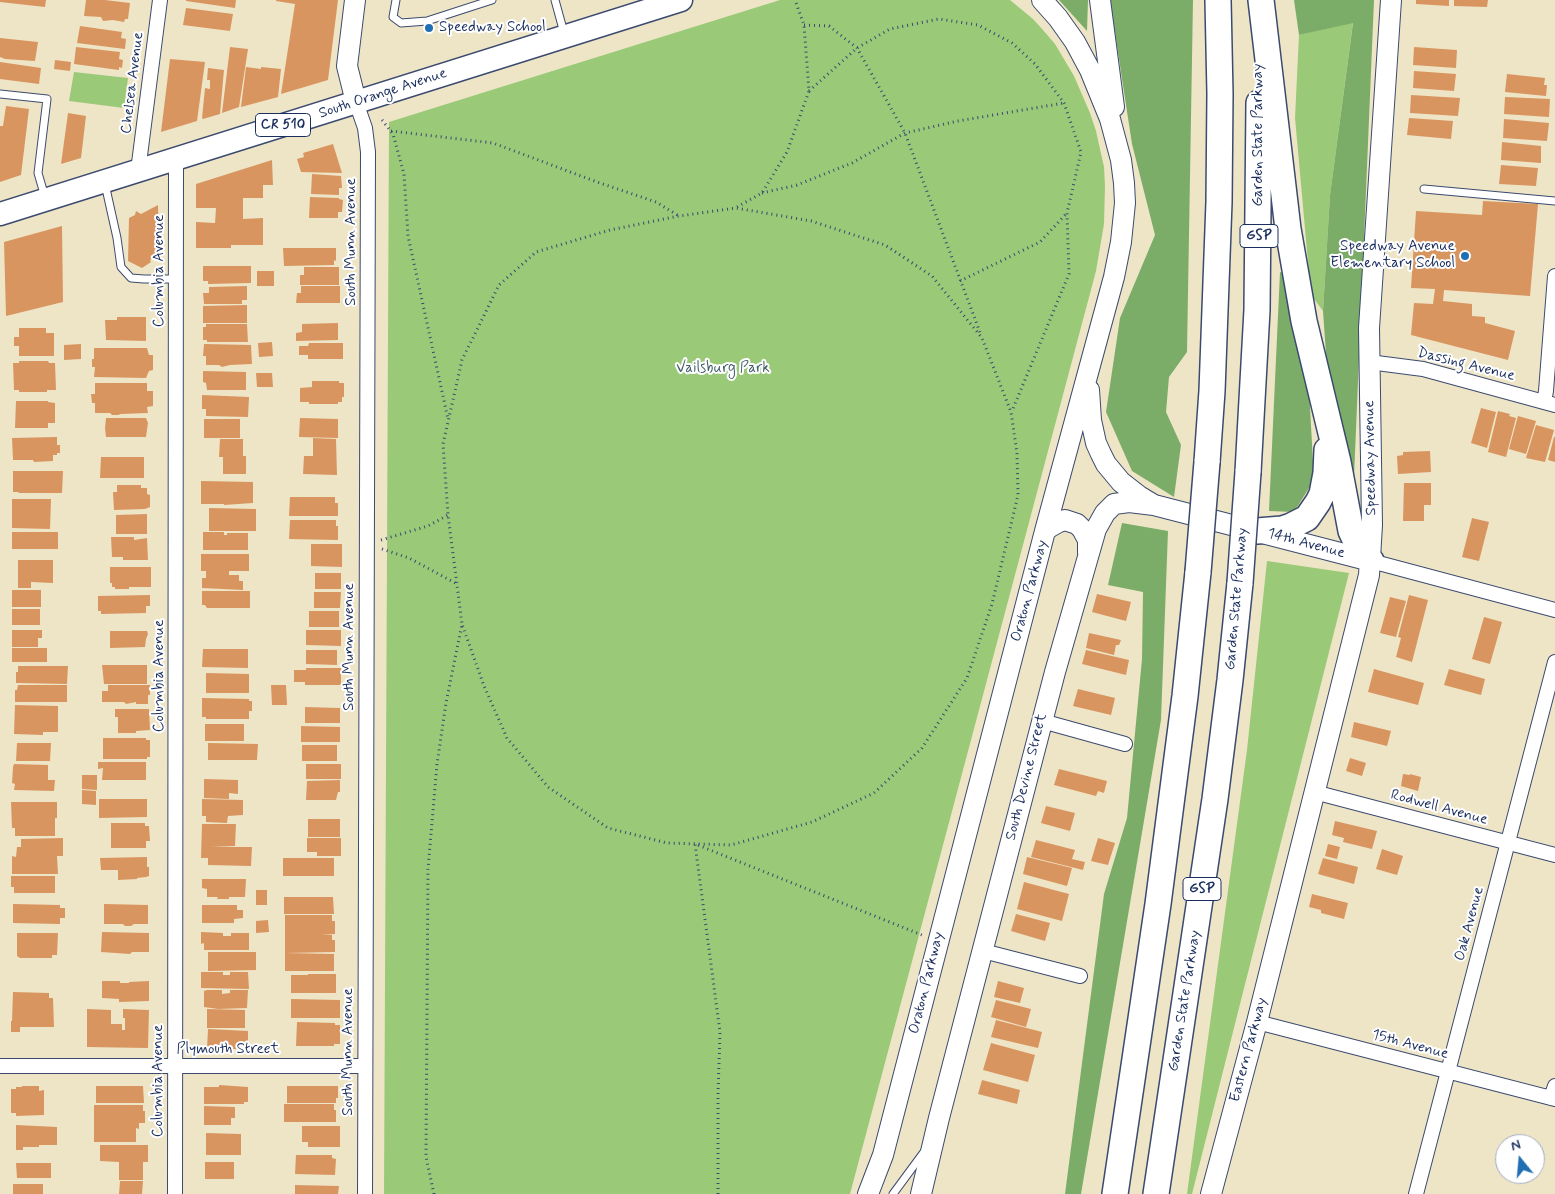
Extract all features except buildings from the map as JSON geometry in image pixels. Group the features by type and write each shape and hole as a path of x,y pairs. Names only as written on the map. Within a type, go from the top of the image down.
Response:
{"highway":[{"name":"GSP","path":"1115,1194 1176,770 1198,572 1212,391 1219,193 1220,94 1218,0"},
{"name":"Garden State Parkway","path":"1156,1194 1211,825 1230,680 1240,583 1254,371 1258,250 1259,118 1257,0"},
{"path":"1261,0 1290,242 1304,321 1342,479 1351,531 1359,548 1370,561"},
{"path":"1257,531 1276,530 1292,526 1307,518 1318,502 1325,484 1326,473 1327,435 1325,411"},
{"path":"1099,1194 1140,1024"}],"main road":[{"path":"355,0 347,66 356,102"},
{"name":"South Orange Avenue","path":"0,214 681,0"},
{"name":"Oraton Parkway","path":"868,1194 883,1155 1122,242 1125,203 1121,160 1116,137 1104,101 1083,55 1067,29 1042,0"},
{"path":"1100,0 1121,160"},
{"name":"Speedway Avenue","path":"1285,906 1366,588 1370,561 1372,525 1369,362 1370,292 1391,0"},
{"name":"14th Avenue","path":"1089,371 1091,420 1096,443 1106,464 1129,490 1154,505 1370,561"},
{"name":"South Devine Street","path":"921,1194 944,1096 1042,721 1088,555 1101,519 1108,508 1114,504 1129,502 1154,505"},
{"path":"1045,531 1065,520 1077,524 1088,540 1088,555"},
{"name":"Eastern Parkway","path":"1211,1194 1257,1022 1285,906"}],"street":[{"name":"Chelsea Avenue","path":"138,171 160,0"},
{"name":"South Munn Avenue","path":"356,102 365,128 368,152 365,1194"},
{"name":"Columbia Avenue","path":"175,1194 176,159"},
{"path":"1549,403 1546,390 1555,276"},
{"name":"Dassing Avenue","path":"1369,362 1423,369 1549,403"},
{"name":"14th Avenue","path":"1370,561 1555,610"},
{"name":"Oak Avenue","path":"1416,1194 1555,662"},
{"path":"1042,721 1125,744"},
{"name":"Rodwell Avenue","path":"1314,792 1555,855"},
{"path":"983,951 1080,976"},
{"name":"15th Avenue","path":"1257,1022 1448,1071 1554,1094"},
{"name":"Plymouth Street","path":"0,1066 366,1066"}],"lane":[{"path":"396,0 393,17 401,23 427,22 492,0"},
{"path":"556,0 565,36"},
{"path":"0,94 47,99 38,173 46,200"},
{"path":"105,181 121,267 131,278 144,280 176,279"},
{"path":"1424,189 1555,201"},
{"path":"893,1194 934,1138"}],"path":[{"path":"762,193 788,152 809,91 804,25 795,0"},
{"path":"809,91 858,48 890,29 939,18 978,25 1012,43 1036,64 1064,103 1081,152 1067,213 1069,274 1011,412"},
{"path":"804,25 829,26 858,48 905,133 1011,412 1017,453 1018,495 992,604 967,678 922,748 874,794 812,822 731,844 667,843 608,828 548,787 507,738 484,686 462,624 448,516 443,444 448,420 462,360 499,285 536,252 610,230 679,216 736,208 811,220 885,245 932,276 982,338"},
{"path":"736,208 762,193 797,184 852,163 905,133 958,121 1064,103"},
{"path":"382,120 393,134 404,174 408,236 448,420"},
{"path":"391,131 493,143 656,202 679,216"},
{"path":"960,281 1040,242 1067,213"},
{"path":"367,544 428,526 448,516"},
{"path":"367,544 409,558 457,584"},
{"path":"434,1194 426,1157 428,869 437,764 446,702 462,624"},
{"path":"695,844 938,942"},
{"path":"695,844 720,1032 718,1194"}],"green space":[{"name":"Vailsburg Park","path":"780,0 1010,0 1033,19 1055,44 1074,76 1096,131 1104,167 1104,224 1096,271 850,1194 384,1194 389,122"},
{"path":"1059,0 1088,0 1087,31"},
{"path":"1110,0 1193,0 1187,352 1169,377 1166,412 1181,445 1174,497 1132,471 1106,412 1120,318 1155,235 1132,144"},
{"path":"1294,0 1374,0 1354,477 1327,368 1323,311 1330,195 1353,23 1299,35"},
{"path":"1353,22 1330,195 1323,311 1311,295 1295,118 1299,35"},
{"path":"74,72 128,78 124,108 69,101"},
{"path":"1280,272 1288,275 1309,389 1314,480 1294,512 1269,511"},
{"path":"1122,523 1168,531 1161,720 1081,1194 1065,1194 1104,894 1127,818 1142,659 1143,592 1108,585"},
{"path":"1267,561 1349,573 1192,1194 1187,1194 1247,750"}],"place":[{"name":"Speedway School","path":"429,28"},
{"name":"Speedway Avenue Elementary School","path":"1465,256"}]}
